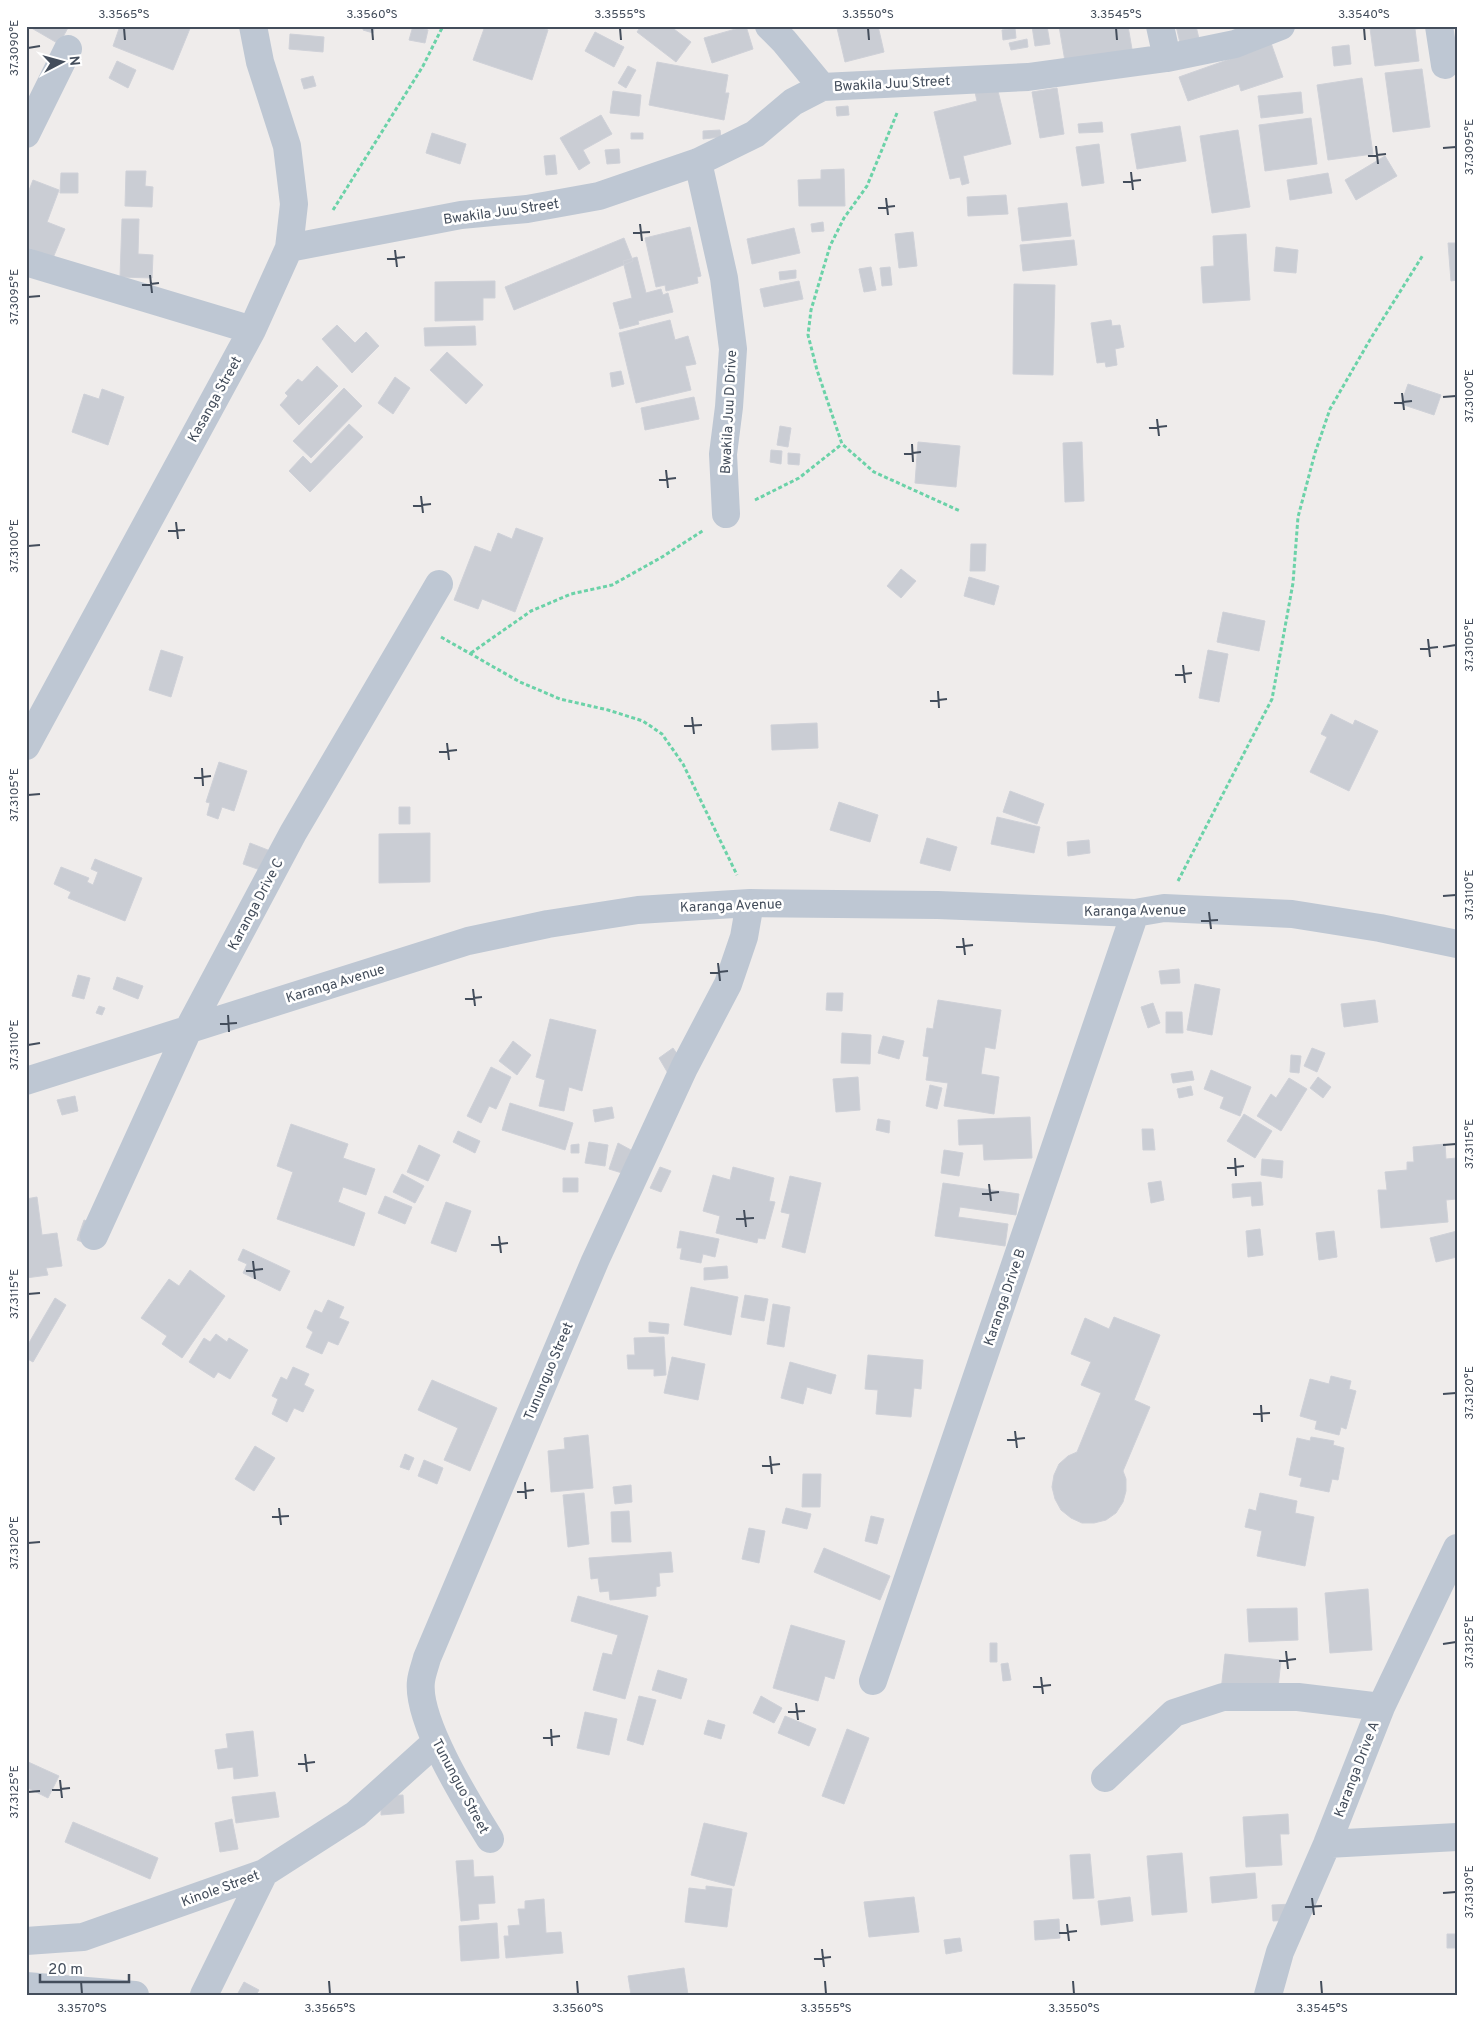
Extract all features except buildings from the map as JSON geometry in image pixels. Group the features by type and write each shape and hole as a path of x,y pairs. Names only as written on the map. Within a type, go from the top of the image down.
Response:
{"street":[{"name":"Kasanga Street","path":"26,746 252,330 301,245 286,146 260,62 253,26"},
{"path":"769,26 822,87"},
{"path":"1160,26 1167,58"},
{"name":"Bwakila Juu Street","path":"301,245 461,215 527,209 599,196 698,162 755,134 793,102 822,87 1028,77 1167,58 1235,44 1281,26"},
{"path":"1439,26 1445,65"},
{"path":"26,134 68,50"},
{"name":"Bwakila Juu D Drive","path":"698,162 724,278 733,349 729,407 723,454 726,514"},
{"path":"26,262 252,330"},
{"name":"Karanga Drive C","path":"94,1236 189,1028 293,833 439,584"},
{"name":"Karanga Avenue","path":"26,1081 468,941 548,924 638,910 750,903 938,905 1135,913 1164,908 1292,914 1380,928 1457,944"},
{"name":"Tununguo Street","path":"490,1840 466,1800 436,1742 421,1698 421,1681 427,1658 595,1261 684,1068 728,984 744,938 750,903"},
{"name":"Karanga Drive B","path":"873,1681 1135,913"},
{"name":"Karanga Drive A","path":"1268,1995 1280,1952 1327,1844 1381,1708 1457,1548"},
{"path":"1105,1778 1174,1713 1223,1697 1298,1697 1381,1708"},
{"name":"Kinole Street","path":"26,1941 83,1937 264,1873 356,1814 436,1742"},
{"path":"1327,1844 1457,1837"},
{"path":"204,1995 264,1873"},
{"path":"26,1986 135,1995"}],"path":[{"path":"301,245 423,66 443,26"},
{"path":"911,82 866,186 844,218 830,246 811,310 808,335 817,370 842,444 874,472 960,511"},
{"path":"1164,908 1272,699 1293,583 1298,517 1315,453 1330,409 1371,338 1423,255"},
{"path":"471,653 531,612 571,594 612,585 691,539 726,514 799,478 842,444"},
{"path":"415,626 450,640 520,682 552,696 643,721 662,734 687,772 750,903"}]}
